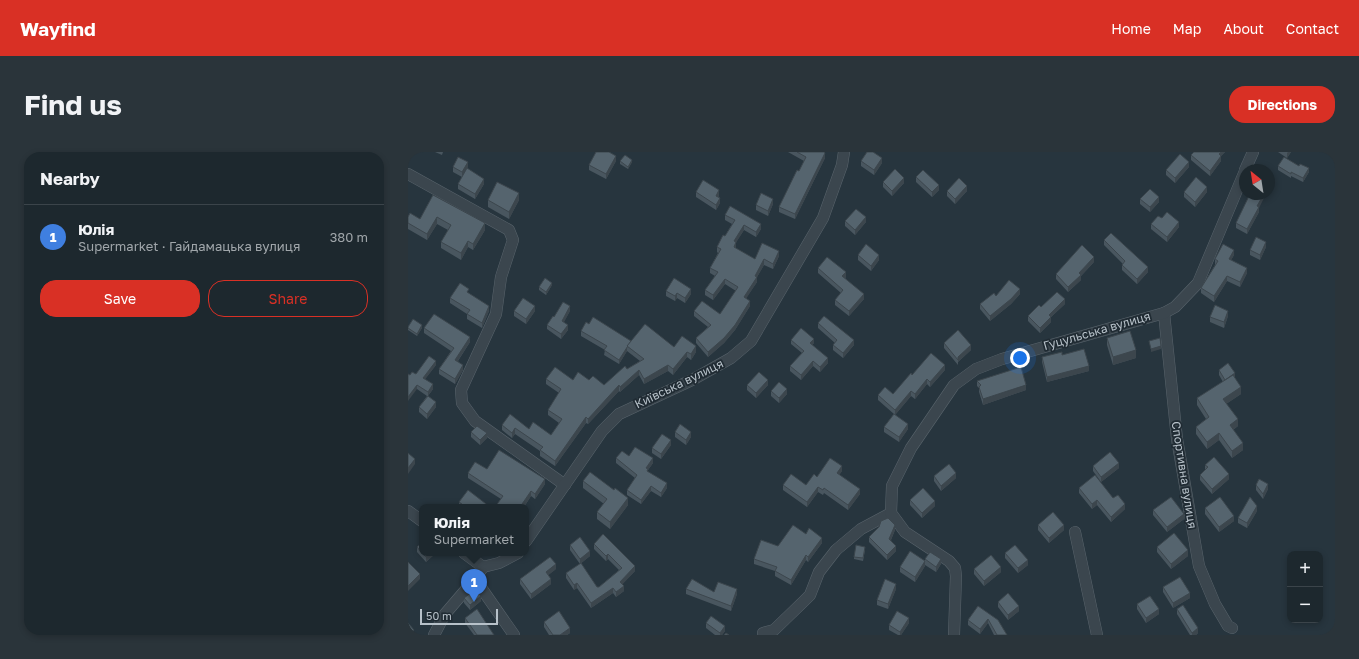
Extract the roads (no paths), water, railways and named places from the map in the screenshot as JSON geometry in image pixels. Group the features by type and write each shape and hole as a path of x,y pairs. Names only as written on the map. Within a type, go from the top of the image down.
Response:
{"street":[{"name":"Київська вулиця","path":"529,537 602,431 619,414 692,380 731,358 751,341 824,218 842,165 844,152"},
{"name":"Гуцульська вулиця","path":"1248,164 1253,152"},
{"path":"408,174 509,230 513,240 501,277 496,314 461,390 462,402 475,421 565,485"},
{"name":"Гуцульська вулиця","path":"891,514 892,486 911,448 954,385 976,369 1002,359 1164,313 1175,307 1198,283 1239,184"},
{"name":"Спортивна вулиця","path":"1164,313 1177,439 1198,566 1215,604 1231,630"},
{"path":"408,511 419,520"},
{"path":"763,633 774,630 804,601 810,594 819,572 836,550 861,529 891,514 905,532 949,561 955,568 954,635"},
{"path":"1074,532 1097,635"},
{"path":"468,556 483,567"},
{"path":"434,635 445,614 475,579 483,567 499,563 512,556"},
{"path":"475,579 514,635"}],"place":[{"name":"Юлія","path":"474,602"}]}
